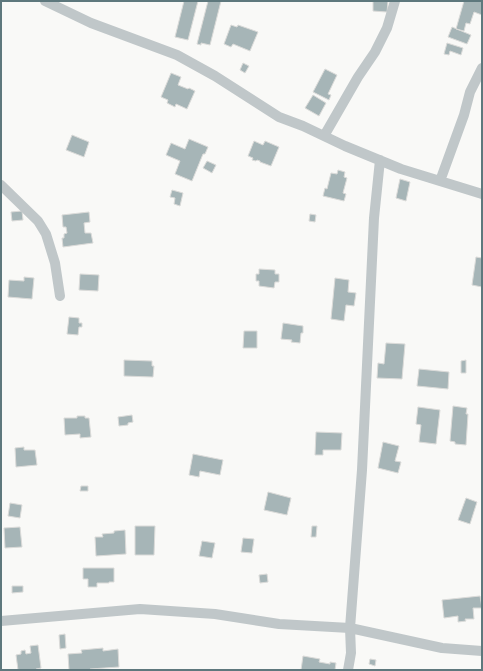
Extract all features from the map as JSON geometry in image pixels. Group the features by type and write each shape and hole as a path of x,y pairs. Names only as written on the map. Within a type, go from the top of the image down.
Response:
{"street":[{"path":"45,1 91,23 177,55 215,76 279,117 402,169 482,194"},
{"path":"324,136 358,77 375,52 387,28 395,1"},
{"path":"440,181 464,115 470,92 482,68"},
{"path":"348,670 351,653 350,628 362,470 374,218 380,160"},
{"path":"1,186 38,221 46,234 55,263 60,296"},
{"path":"1,621 140,609 215,614 279,624 350,628 442,648 482,651"}],"building":[{"path":"184,1 198,1 188,40 175,37"},
{"path":"208,1 221,1 210,45 201,43 201,45 197,44"},
{"path":"373,1 388,1 387,12 373,11"},
{"path":"464,1 482,1 482,15 474,12 470,24 466,23 464,31 456,29"},
{"path":"231,25 237,27 238,25 258,32 250,51 233,44 231,47 224,44"},
{"path":"452,27 471,35 467,44 448,37"},
{"path":"447,43 463,48 461,55 450,51 449,55 444,54"},
{"path":"243,63 249,66 245,73 240,70"},
{"path":"325,69 337,75 328,94 331,95 329,100 313,92"},
{"path":"171,73 181,77 178,85 195,91 187,109 176,104 175,107 167,103 168,100 161,97"},
{"path":"313,95 326,103 319,116 305,108"},
{"path":"72,135 89,142 84,157 66,150"},
{"path":"189,139 208,147 205,154 203,154 192,181 175,174 180,161 166,155 171,143 185,149"},
{"path":"254,141 263,145 265,141 279,147 271,166 257,160 252,160 253,158 248,156"},
{"path":"207,161 216,165 212,173 203,168"},
{"path":"338,170 345,172 344,177 347,178 343,193 346,194 344,201 323,196 325,188 327,189 331,173 337,174"},
{"path":"400,179 410,182 406,201 396,198"},
{"path":"172,190 183,193 180,206 174,204 175,198 170,197"},
{"path":"22,211 23,220 12,221 11,212"},
{"path":"89,212 90,222 84,223 85,233 91,233 93,243 63,247 62,238 64,238 64,234 67,233 66,227 63,227 62,215"},
{"path":"310,214 316,215 315,222 309,221"},
{"path":"476,257 482,258 482,287 472,285"},
{"path":"259,269 275,270 275,274 279,274 279,282 275,282 274,288 259,286 259,281 256,281 256,274 259,274"},
{"path":"80,274 99,275 98,291 79,290"},
{"path":"24,277 34,278 32,299 8,297 9,280 24,281"},
{"path":"335,278 349,280 348,292 356,293 354,306 346,305 344,321 331,319"},
{"path":"69,317 79,318 79,323 82,323 82,327 79,327 78,335 67,334"},
{"path":"283,323 303,326 303,333 301,333 300,343 291,342 292,340 281,339"},
{"path":"244,331 257,331 257,348 243,348"},
{"path":"386,343 405,344 402,379 377,378 378,363 384,364"},
{"path":"124,360 152,361 152,366 154,366 153,377 124,376"},
{"path":"466,360 466,373 461,373 461,361"},
{"path":"419,369 449,372 448,389 417,386"},
{"path":"453,406 467,408 466,445 455,444 455,442 450,441"},
{"path":"418,407 440,410 436,444 419,442 421,425 416,424"},
{"path":"132,415 133,422 128,423 128,425 119,426 118,417"},
{"path":"77,416 85,416 85,418 89,418 91,437 80,438 80,434 65,435 64,418 77,418"},
{"path":"316,432 342,433 341,450 323,450 323,455 315,455"},
{"path":"383,442 399,446 395,461 401,462 398,473 378,468"},
{"path":"24,447 24,450 35,450 37,465 16,467 15,448"},
{"path":"193,454 223,460 220,475 200,471 199,477 189,475"},
{"path":"81,486 88,486 88,491 80,491"},
{"path":"268,492 291,498 287,515 264,510"},
{"path":"466,498 477,502 470,524 458,520"},
{"path":"10,503 22,505 20,518 8,516"},
{"path":"135,526 155,526 154,555 135,555"},
{"path":"312,526 317,526 316,537 311,537"},
{"path":"20,527 22,547 5,548 4,528"},
{"path":"125,530 126,554 96,556 95,537 103,537 102,534"},
{"path":"243,538 254,539 252,553 241,552"},
{"path":"202,541 215,543 212,558 199,556"},
{"path":"83,568 114,568 114,582 97,583 97,587 88,587 88,579 83,579"},
{"path":"267,574 268,582 260,583 259,575"},
{"path":"12,586 23,586 23,592 12,593"},
{"path":"480,596 482,608 473,608 474,619 465,619 466,621 458,622 458,616 444,618 442,600"},
{"path":"65,634 66,648 60,649 59,635"},
{"path":"38,645 41,668 36,669 37,670 18,670 16,655 21,654 21,651 25,650 26,654 31,653 30,646"},
{"path":"103,648 103,651 118,649 119,667 90,670 69,670 68,654 82,653 81,650"},
{"path":"303,656 320,659 319,662 330,664 330,662 336,663 335,670 301,670"},
{"path":"370,659 376,660 375,666 369,664"}]}
